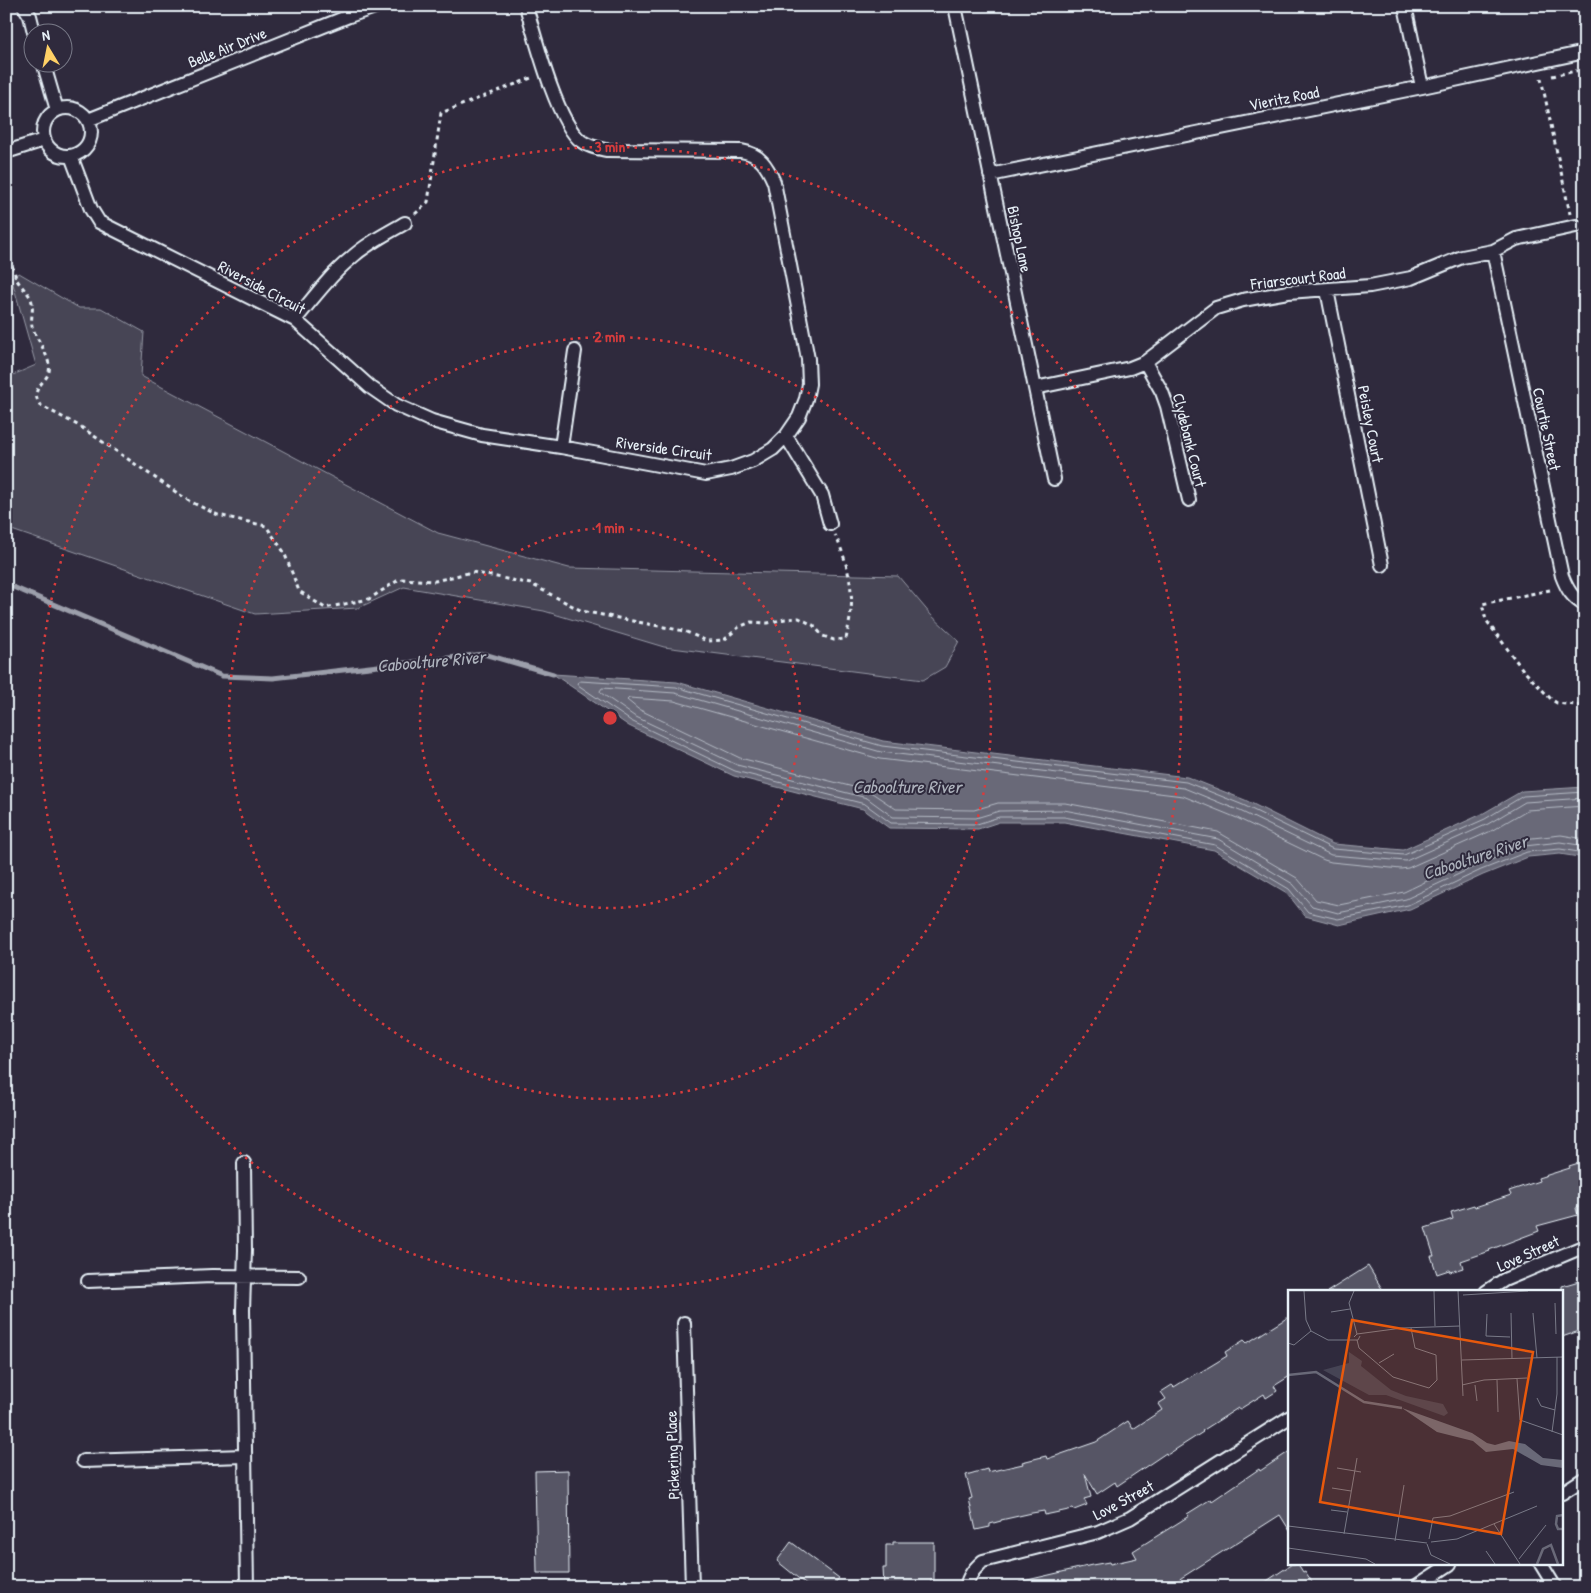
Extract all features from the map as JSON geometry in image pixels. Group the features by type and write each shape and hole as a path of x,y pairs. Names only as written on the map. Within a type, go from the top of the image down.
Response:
{"street":[{"path":"24,6 32,22"},
{"name":"Belle Air Drive","path":"88,120 378,6"},
{"name":"Riverside Circuit","path":"71,156 91,209 99,222 295,320 370,387 396,405 432,421 482,435 706,474 731,469 753,461 773,449 786,436 798,417 806,399 809,384 808,368 776,192 768,169 759,158 751,153 741,151 606,150 592,147 580,141 564,118 546,73 526,6"},
{"name":"Bishop Lane","path":"955,6 1054,479"},
{"path":"1405,6 1422,87"},
{"name":"Vieritz Road","path":"990,175 1585,52"},
{"path":"46,72 57,110"},
{"path":"74,109 88,120 91,133 90,139 78,154 71,156 54,154 44,140 42,130 46,120 57,110 74,109"},
{"path":"6,152 44,140"},
{"path":"295,320 350,258 405,223"},
{"name":"Friarscourt Road","path":"1035,388 1130,368 1146,362 1216,308 1243,300 1288,292 1370,286 1411,278 1462,257 1493,251 1516,239 1575,226"},
{"name":"Courtie Street","path":"1493,251 1562,576 1568,591 1585,605"},
{"name":"Peisley Court","path":"1327,290 1382,565"},
{"path":"561,448 575,351"},
{"name":"Clydebank Court","path":"1146,362 1162,392 1167,406 1189,500"},
{"path":"786,436 822,495 830,524"},
{"path":"244,1163 243,1310 247,1587"},
{"name":"Love Street","path":"1489,1290 1504,1280 1585,1246"},
{"path":"88,1281 212,1276 299,1277"},
{"name":"Pickering Place","path":"684,1323 692,1587"},
{"name":"Love Street","path":"966,1587 969,1576 983,1561 1098,1532 1130,1518 1288,1418"},
{"path":"83,1461 245,1456"},
{"path":"1564,1492 1585,1478"},
{"path":"1415,1587 1447,1566"},
{"path":"1542,1566 1555,1587"}],"path":[{"path":"1552,76 1585,68"},
{"path":"405,223 428,202 441,113 546,73"},
{"path":"1542,78 1575,226"},
{"path":"6,242 18,280 31,298 34,312 32,326 46,352 50,367 47,377 37,388 36,398 40,405 81,427 189,502 218,515 266,526 284,552 299,591 325,608 369,599 400,579 435,581 472,572 531,584 582,611 684,631 707,641 724,640 739,627 752,622 768,623 799,618 813,625 823,636 834,640 846,639 852,592 842,548 830,524"},
{"path":"1550,590 1482,604 1486,620 1523,670 1552,700 1585,706"}],"shaded area":[{"path":"19,273 79,308 101,308 144,332 141,376 438,533 569,568 898,576 931,615 959,641 945,667 923,680 664,647 544,611 404,587 358,608 255,614 6,528 6,378 36,365 11,277"}],"water":[{"name":"Caboolture River","path":"553,674 677,682 883,741 1187,777 1245,800 1333,844 1403,850 1482,814 1522,791 1585,787 1585,858 1560,854 1528,857 1483,875 1410,909 1339,925 1305,916 1287,893 1214,850 1064,822 999,822 978,829 889,828 863,809 734,776 629,726"}],"building":[{"path":"1585,1161 1585,1205 1576,1208 1578,1215 1537,1226 1539,1231 1461,1261 1463,1268 1437,1274 1431,1256 1434,1256 1425,1228 1453,1219 1451,1212 1474,1205 1475,1207 1511,1195 1509,1191 1539,1181 1538,1178"},
{"path":"1368,1266 1383,1290 1330,1290"},
{"path":"1579,1281 1585,1298 1585,1329 1564,1336 1564,1290 1562,1290 1562,1286"},
{"path":"1288,1317 1288,1377 1274,1386 1277,1391 1266,1398 1264,1394 1240,1409 1238,1408 1117,1486 1115,1482 1097,1494 1085,1474 1091,1497 1084,1499 1087,1505 1074,1510 1045,1515 1044,1511 1032,1513 1001,1520 990,1524 990,1527 976,1530 969,1499 972,1498 966,1475 987,1469 988,1472 1023,1464 1022,1462 1046,1456 1047,1459 1096,1442 1128,1421 1133,1429 1162,1410 1158,1404 1166,1399 1161,1392 1172,1385 1174,1387 1227,1356 1225,1352 1244,1340 1247,1343"},
{"path":"1288,1452 1288,1528 1280,1515 1167,1587 1020,1587 1019,1582 1092,1565 1109,1562 1110,1564 1137,1558 1133,1551 1189,1516 1187,1514 1211,1499 1212,1501 1259,1469 1260,1471"},
{"path":"568,1470 569,1573 537,1573 535,1471"},
{"path":"791,1542 839,1578 832,1587 809,1587 777,1561"},
{"path":"893,1542 934,1542 934,1580 931,1580 931,1587 884,1587 883,1568 886,1568 886,1545 893,1545"},
{"path":"1289,1566 1299,1566 1303,1572 1305,1571 1315,1587 1258,1587"}],"waterway":[{"name":"Caboolture River","path":"6,584 222,676 273,678 484,654 553,674"}]}
